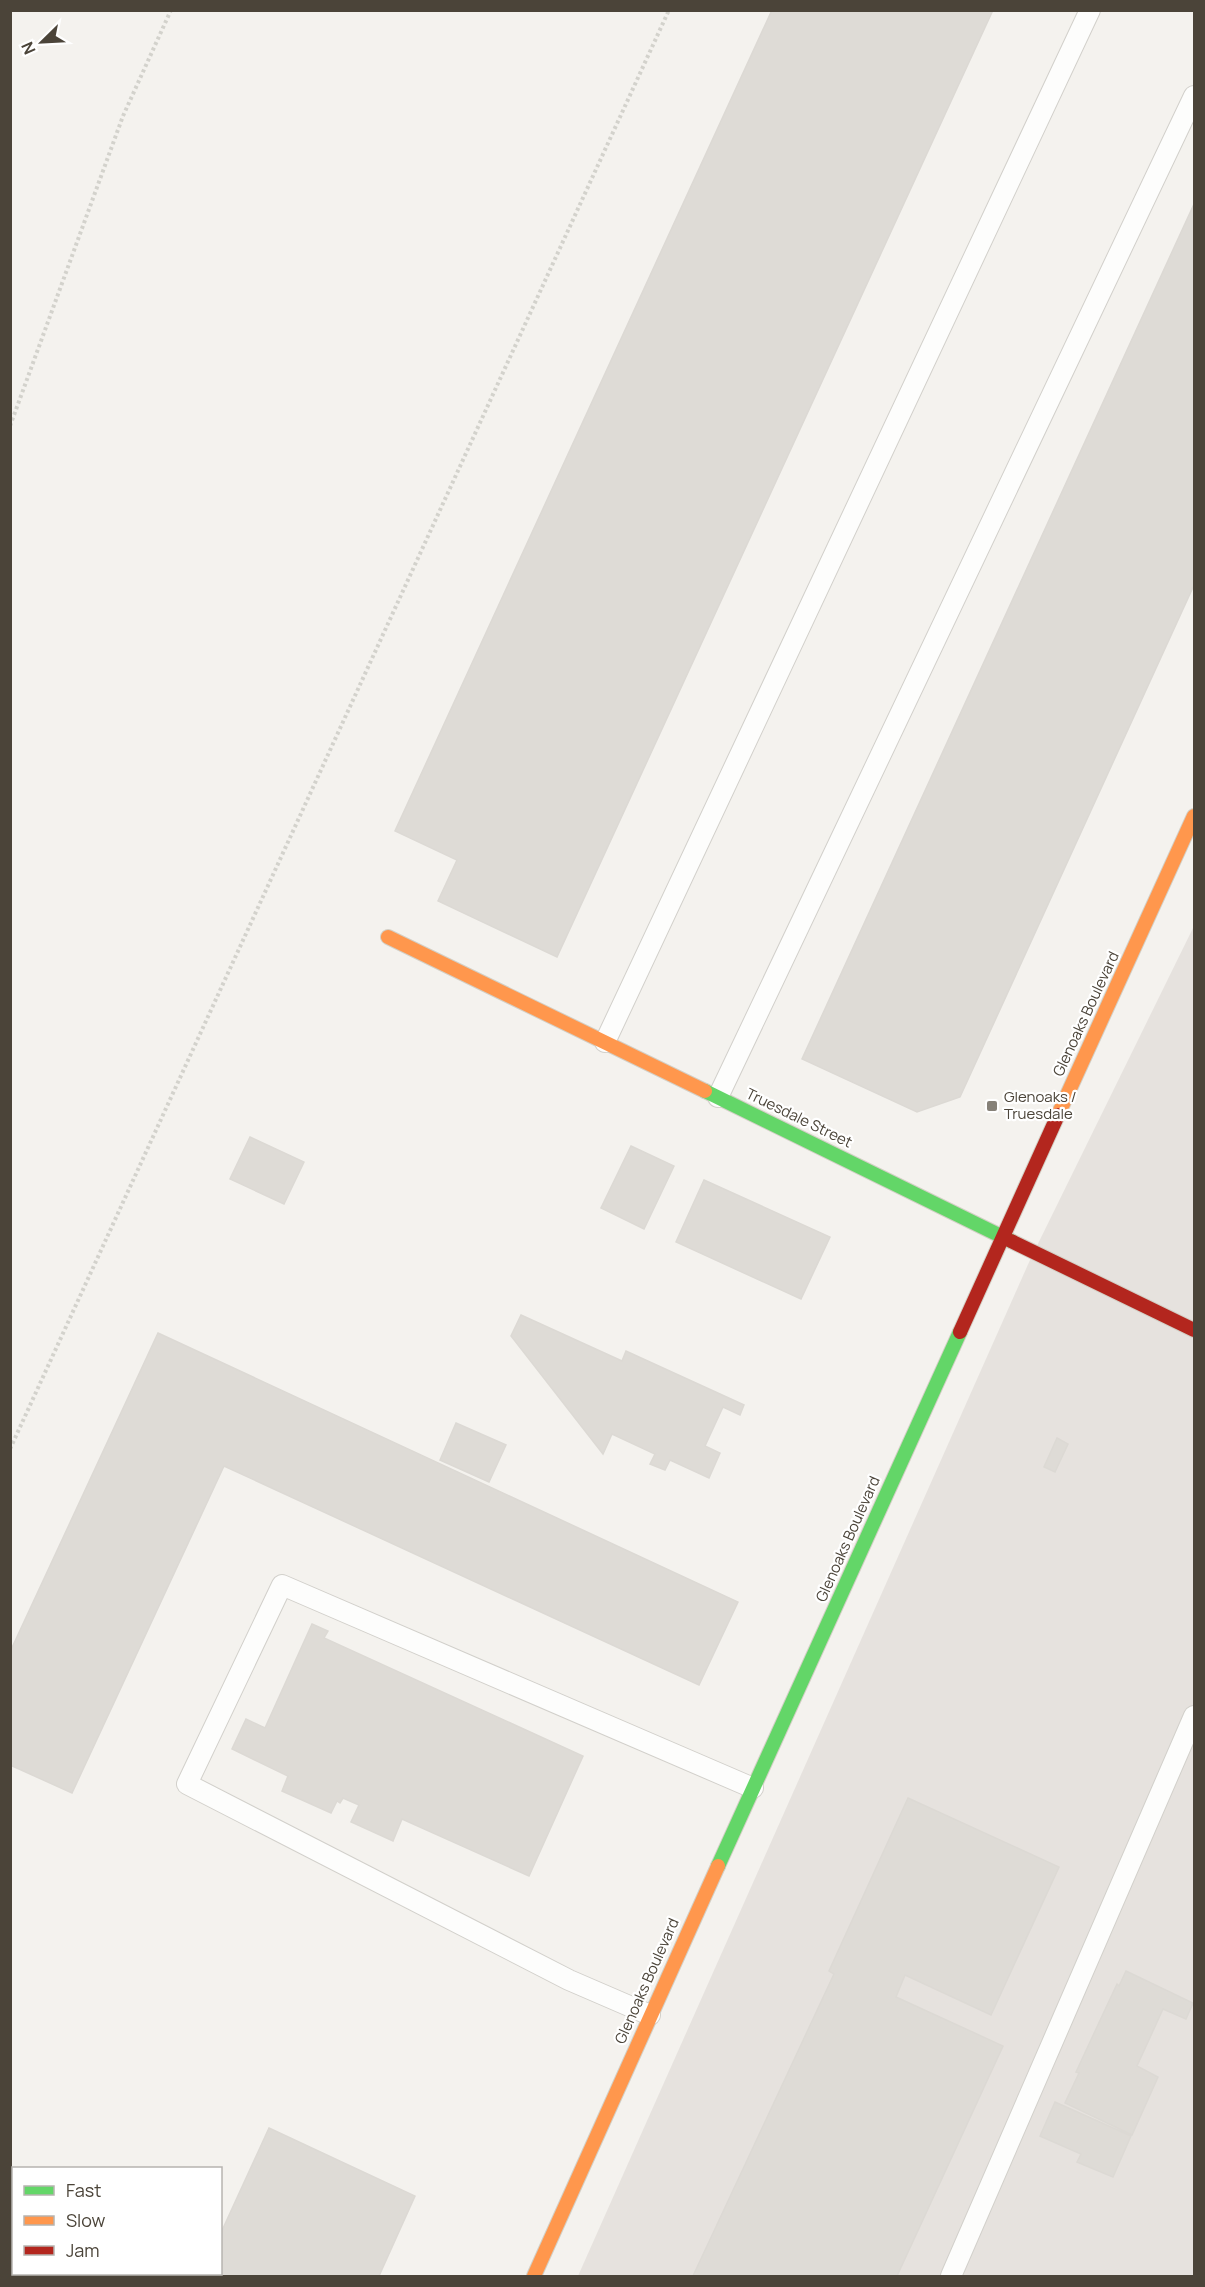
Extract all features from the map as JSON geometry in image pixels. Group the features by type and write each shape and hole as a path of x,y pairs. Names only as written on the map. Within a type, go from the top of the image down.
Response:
{"main road":[{"name":"Glenoaks Boulevard","path":"534,2277 650,2015 1194,816"},
{"name":"Truesdale Street","path":"388,937 1194,1330"}],"lane":[{"path":"605,1042 1090,10"},
{"path":"718,1097 1194,96"},
{"path":"650,2015 569,1980 187,1784 282,1585 753,1788"},
{"path":"951,2277 1194,1716"}],"path":[{"path":"10,426 123,116 171,10"},
{"path":"10,1449 669,10"}],"shaded area":[{"path":"1194,926 1194,2276 578,2276 1030,1260"}],"building":[{"path":"772,10 993,10 557,957 438,901 457,860 395,831"},
{"path":"1194,204 1194,585 960,1097 917,1112 802,1059"},
{"path":"250,1137 304,1162 284,1204 230,1179"},
{"path":"631,1146 674,1166 644,1229 601,1208"},
{"path":"704,1180 830,1237 801,1299 676,1242"},
{"path":"521,1315 622,1361 626,1351 744,1405 740,1415 723,1407 705,1446 720,1453 709,1478 670,1460 665,1470 650,1464 655,1454 612,1434 603,1454 511,1336"},
{"path":"158,1333 738,1602 699,1685 224,1466 72,1793 10,1765 10,1652"},
{"path":"456,1423 506,1445 489,1482 440,1460"},
{"path":"1057,1438 1068,1444 1055,1472 1044,1467"},
{"path":"312,1624 328,1631 324,1638 583,1756 529,1876 402,1819 393,1841 351,1822 359,1805 343,1798 340,1803 337,1801 331,1813 282,1791 288,1776 232,1749 246,1719 265,1728"},
{"path":"908,1798 1059,1867 991,2015 905,1975 896,1997 1003,2046 897,2276 693,2276 834,1974 829,1971"},
{"path":"1126,1971 1193,2003 1186,2019 1163,2009 1137,2066 1158,2077 1132,2135 1065,2103 1079,2073 1076,2072 1117,1984 1119,1986"},
{"path":"1055,2102 1131,2136 1113,2177 1077,2162 1081,2154 1040,2136"},
{"path":"269,2128 415,2196 379,2276 202,2276 222,2275 222,2231"},
{"path":"10,2216 12,2217 12,2266 10,2266"},
{"path":"31,2275 140,2276 34,2276"}],"traffic: fast":[{"path":"705,1091 1011,1241"},
{"path":"718,1866 960,1332"}],"traffic: slow":[{"path":"1058,1115 1194,816"},
{"path":"388,937 705,1091"},
{"path":"534,2276 718,1866"}],"traffic: jam":[{"path":"960,1332 1058,1115"},
{"path":"1011,1241 1194,1330"}],"place":[{"name":"Glenoaks / Truesdale","path":"992,1106"}]}
